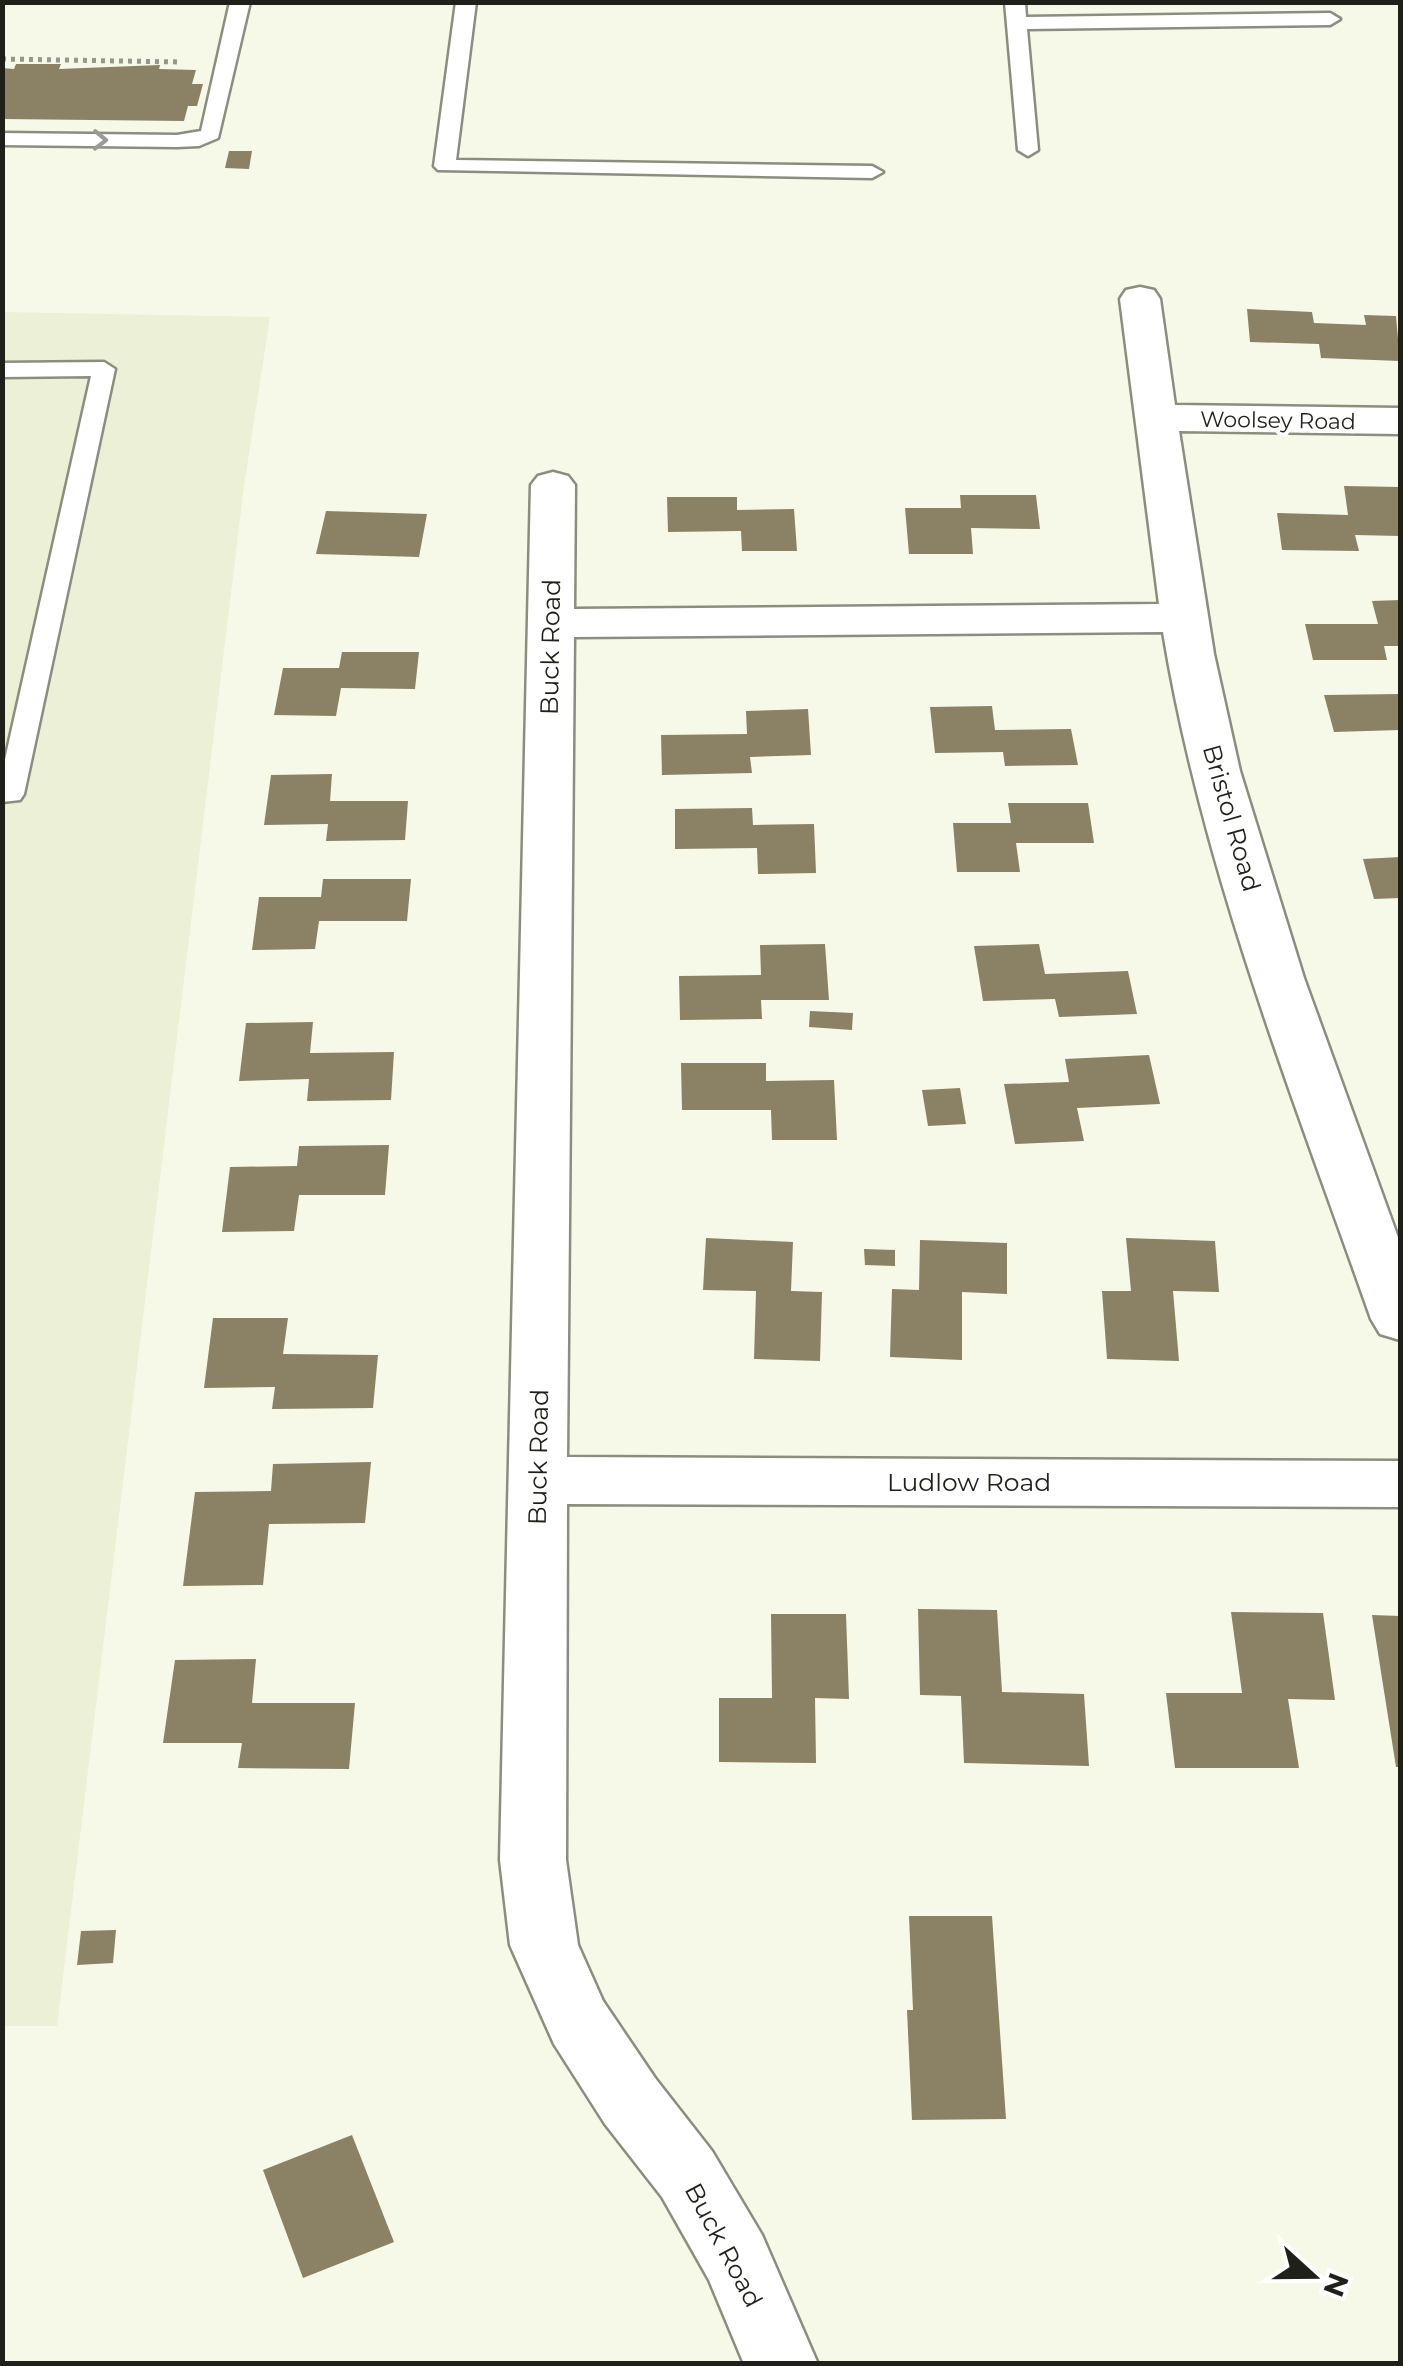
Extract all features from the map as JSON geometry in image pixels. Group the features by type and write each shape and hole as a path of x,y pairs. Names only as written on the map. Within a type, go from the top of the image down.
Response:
{"street":[{"name":"Bristol Road","path":"1140,299 1166,519 1216,772 1251,886 1400,1318"},
{"name":"Woolsey Road","path":"1156,418 1400,421"},
{"name":"Buck Road","path":"554,485 533,1826 544,1945 578,2022 630,2100 687,2174 736,2259 782,2364"},
{"path":"551,623 1184,618"},
{"name":"Ludlow Road","path":"537,1480 1400,1484"}],"lane":[{"path":"2,139 199,140 211,134 240,2"},
{"path":"466,2 445,166 872,172"},
{"path":"1028,150 1016,13 1330,19"},
{"path":"2,370 104,369 12,794 2,794"}],"path":[{"path":"2,59 227,63"}],"shaded area":[{"path":"3,312 270,317 244,486 57,2026 3,2026"}],"building":[{"path":"16,64 61,64 59,69 160,65 159,69 196,70 192,84 203,84 197,106 188,106 184,121 2,119 2,68 14,69"},
{"path":"229,151 252,151 249,169 225,168"},
{"path":"1247,309 1312,312 1314,323 1366,325 1364,315 1396,316 1400,361 1321,358 1319,344 1250,342"},
{"path":"1344,486 1400,487 1400,536 1355,535 1359,551 1282,550 1277,513 1348,515"},
{"path":"960,495 1036,495 1040,529 971,528 973,554 909,554 905,508 961,508"},
{"path":"667,497 737,497 737,510 794,509 797,551 742,551 741,531 668,532"},
{"path":"326,511 427,514 419,557 316,554"},
{"path":"1400,600 1400,646 1384,646 1387,660 1313,660 1305,624 1378,624 1372,601"},
{"path":"342,652 419,652 415,689 341,688 336,716 274,715 283,668 339,668"},
{"path":"1400,694 1400,730 1334,732 1324,695"},
{"path":"992,706 995,730 1071,729 1078,765 1005,766 1003,752 935,753 930,707"},
{"path":"808,709 811,755 750,757 752,773 662,775 661,735 747,734 746,711"},
{"path":"332,774 330,801 408,801 405,840 326,841 328,824 264,825 271,775"},
{"path":"1008,803 1088,803 1094,843 1016,843 1020,872 957,872 953,823 1011,823"},
{"path":"752,808 753,825 814,824 816,873 758,874 757,848 675,849 675,809"},
{"path":"1400,857 1400,898 1374,899 1363,859"},
{"path":"323,879 411,879 407,921 319,921 315,949 252,950 259,897 321,897"},
{"path":"825,944 829,1000 761,1000 762,1019 680,1020 679,976 761,975 760,945"},
{"path":"1039,944 1045,974 1128,971 1137,1014 1059,1017 1055,999 983,1001 974,946"},
{"path":"810,1011 853,1013 852,1030 809,1027"},
{"path":"313,1022 310,1053 394,1052 391,1100 307,1101 309,1079 239,1081 246,1023"},
{"path":"1149,1055 1160,1104 1077,1108 1084,1141 1015,1144 1004,1084 1069,1082 1065,1059"},
{"path":"681,1063 766,1063 766,1081 834,1080 837,1140 772,1140 771,1110 682,1110"},
{"path":"960,1088 966,1124 928,1126 922,1090"},
{"path":"389,1145 385,1195 299,1195 294,1231 222,1232 230,1167 297,1166 299,1146"},
{"path":"706,1238 793,1242 791,1291 822,1292 820,1361 754,1359 756,1291 703,1290"},
{"path":"1126,1238 1215,1241 1219,1292 1173,1291 1179,1361 1107,1359 1102,1291 1131,1291"},
{"path":"920,1240 1007,1243 1007,1294 962,1292 962,1360 890,1357 892,1289 919,1290"},
{"path":"864,1249 895,1250 895,1266 865,1265"},
{"path":"213,1318 288,1318 283,1354 378,1355 373,1408 272,1409 275,1387 204,1388"},
{"path":"371,1462 365,1523 269,1524 263,1585 183,1586 195,1492 271,1491 273,1464"},
{"path":"918,1609 997,1610 1002,1692 1084,1694 1089,1766 964,1763 961,1696 920,1695"},
{"path":"1231,1612 1323,1613 1335,1700 1288,1699 1299,1768 1175,1768 1166,1693 1242,1693"},
{"path":"771,1614 846,1614 849,1699 815,1698 816,1763 719,1762 719,1698 772,1698"},
{"path":"1372,1615 1400,1616 1400,1767 1396,1767"},
{"path":"256,1659 252,1703 355,1703 349,1769 238,1768 242,1743 163,1743 175,1660"},
{"path":"909,1916 992,1916 1006,2119 912,2120 907,2010 913,2010"},
{"path":"116,1930 113,1963 77,1965 81,1931"},
{"path":"352,2135 394,2242 303,2278 263,2170"}]}
